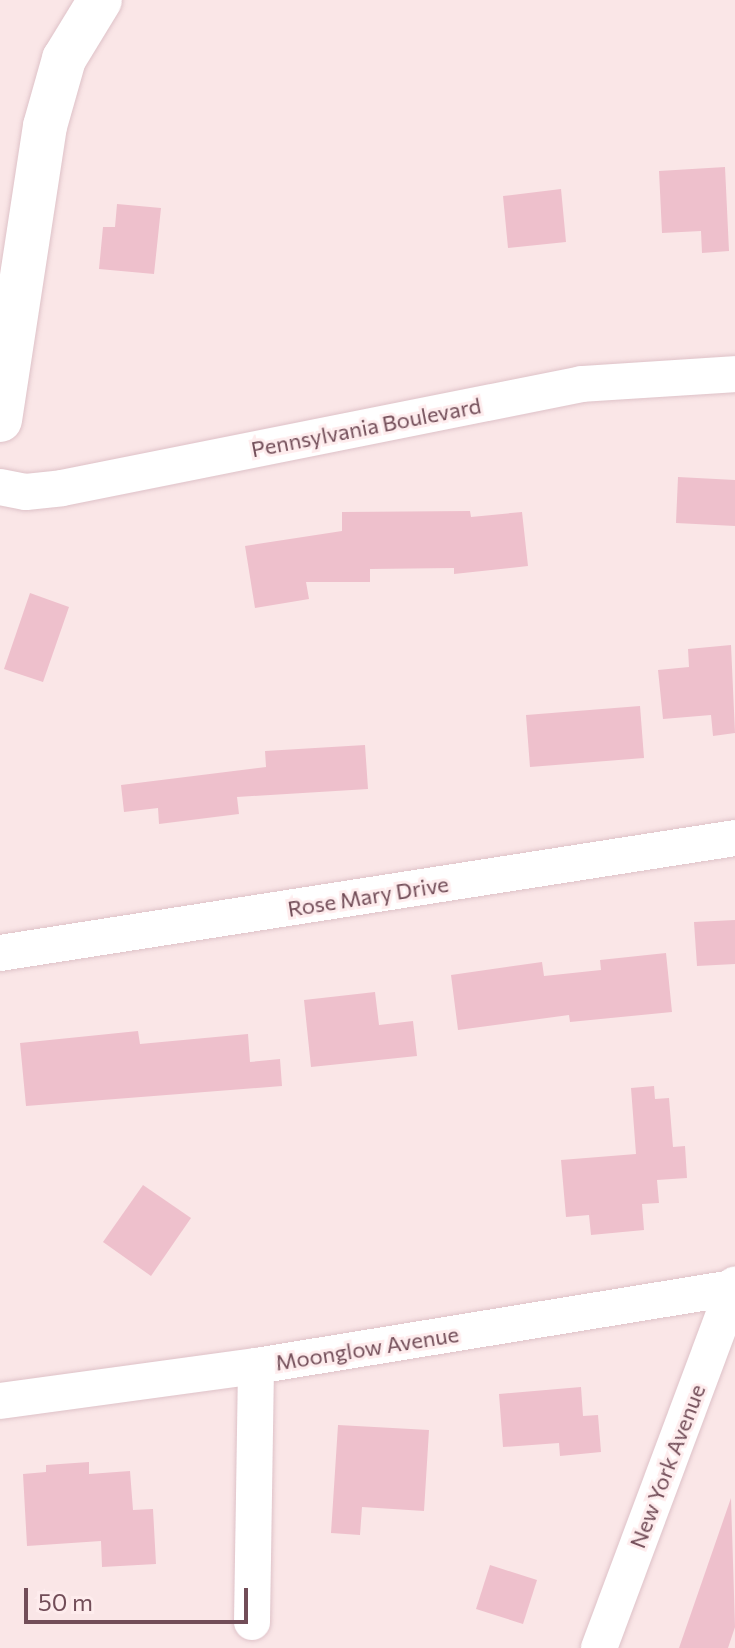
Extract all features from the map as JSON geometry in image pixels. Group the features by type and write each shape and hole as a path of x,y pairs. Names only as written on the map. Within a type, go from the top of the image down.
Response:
{"street":[{"path":"0,420 45,126 64,59 100,0"},
{"name":"Pennsylvania Boulevard","path":"0,487 26,492 62,488 582,384 735,374"},
{"name":"Rose Mary Drive","path":"0,953 735,838"},
{"name":"Moonglow Avenue","path":"0,1401 256,1366 734,1286"},
{"name":"New York Avenue","path":"599,1648 734,1286"},
{"path":"252,1622 256,1366"}],"building":[{"path":"725,167 729,251 702,253 701,231 662,233 659,171"},
{"path":"561,189 566,242 508,248 503,196"},
{"path":"117,204 161,208 154,274 99,269 103,227 115,227"},
{"path":"678,477 735,480 735,526 676,523"},
{"path":"470,511 471,517 522,512 528,566 454,574 454,568 370,569 370,582 306,582 309,599 255,608 245,546 342,531 342,512"},
{"path":"30,593 69,607 43,682 4,669"},
{"path":"731,645 735,733 713,736 711,715 663,719 658,670 689,667 688,649"},
{"path":"640,706 644,758 530,767 526,715"},
{"path":"365,745 368,789 237,797 239,814 159,824 158,808 124,812 121,785 266,767 265,751"},
{"path":"735,920 735,964 697,966 694,922"},
{"path":"666,953 672,1012 570,1022 569,1015 458,1030 451,975 542,962 544,976 601,970 600,960"},
{"path":"375,992 379,1025 413,1021 417,1056 311,1067 304,1000"},
{"path":"138,1031 140,1044 248,1034 250,1062 280,1059 282,1086 26,1106 20,1043"},
{"path":"654,1086 655,1099 669,1098 673,1147 685,1146 687,1178 657,1180 659,1203 642,1204 644,1230 591,1235 589,1215 566,1217 561,1160 636,1154 631,1088"},
{"path":"143,1185 191,1218 151,1276 103,1242"},
{"path":"581,1387 583,1416 598,1415 601,1452 560,1456 559,1443 503,1447 499,1394"},
{"path":"338,1425 429,1430 424,1511 362,1507 360,1535 331,1533"},
{"path":"89,1462 89,1474 130,1471 133,1510 153,1509 156,1564 102,1567 101,1541 27,1546 23,1474 46,1472 46,1465"},
{"path":"731,1498 735,1627 728,1648 679,1648"},
{"path":"490,1565 537,1580 523,1624 476,1609"}]}
